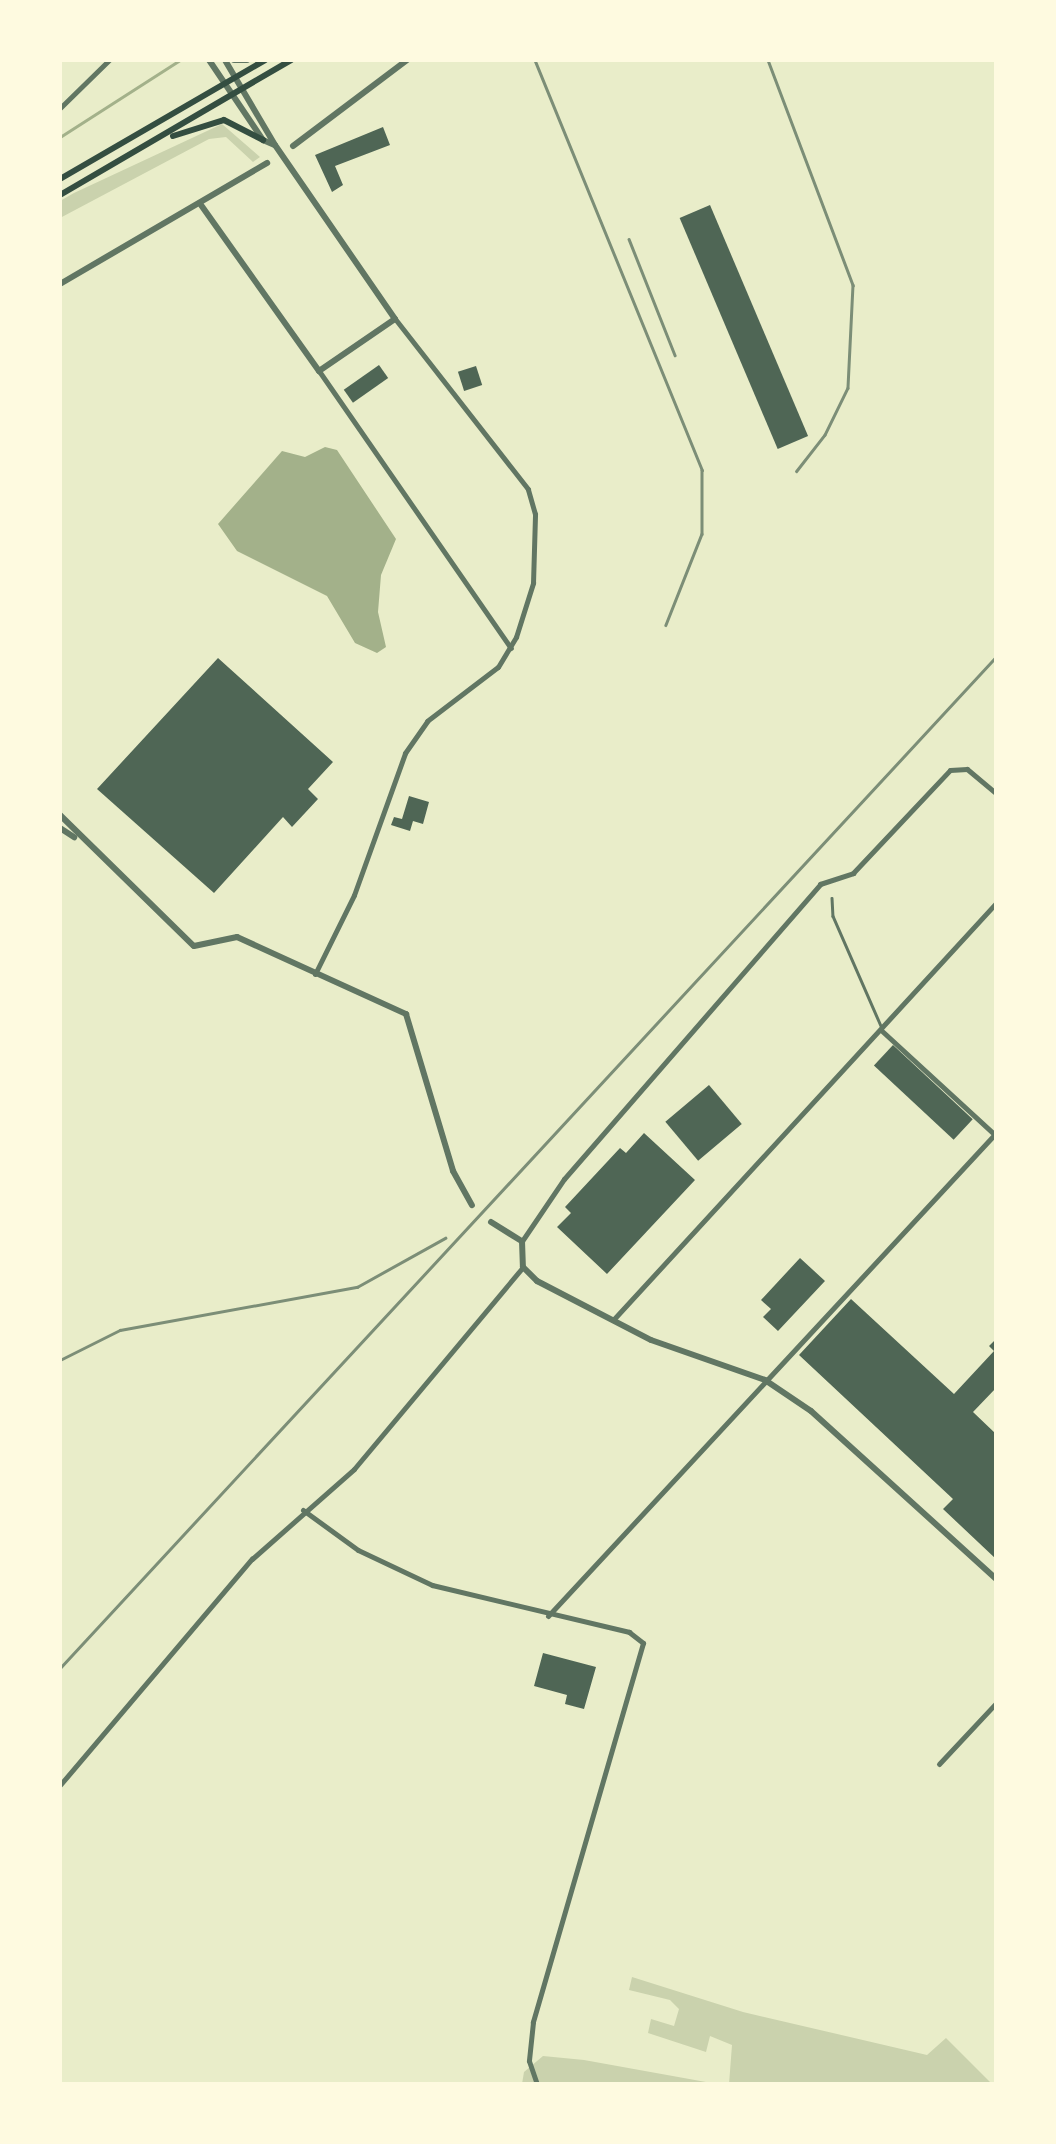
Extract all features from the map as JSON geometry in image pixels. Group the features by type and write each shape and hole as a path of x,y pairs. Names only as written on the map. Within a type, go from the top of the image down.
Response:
{"main road":[{"path":"60,179 265,60"},
{"path":"60,195 162,139 290,60"},
{"path":"162,139 224,120 263,140"}],"street":[{"path":"60,108 109,60"},
{"path":"210,60 263,140 275,145"},
{"path":"225,60 290,168 395,319 534,503 533,583 511,648 484,681 417,732 315,974"},
{"path":"234,60 247,60"},
{"path":"293,146 408,60"},
{"path":"60,284 267,163"},
{"path":"201,205 511,648"},
{"path":"319,371 395,319"},
{"path":"996,793 967,769 950,770 858,868 820,884 564,1179 522,1241 523,1267 536,1281 613,1320 765,1380 836,1430 996,1579"},
{"path":"60,815 79,840 194,946 237,937 409,1018 453,1172 472,1205"},
{"path":"60,828 79,840"},
{"path":"613,1320 996,903"},
{"path":"548,1616 995,1135 882,1031"},
{"path":"491,1222 522,1241"},
{"path":"60,1785 252,1560 354,1469 523,1267"},
{"path":"304,1510 343,1540 420,1580 548,1616 629,1632 643,1643 533,2022 530,2061 537,2084"},
{"path":"940,1764 996,1702"}],"lane":[{"path":"832,898 833,916 882,1031"}],"shaded area":[{"path":"222,124 260,157 253,162 226,137 209,139 60,218 60,201"},
{"path":"325,447 337,450 396,539 381,575 378,612 386,647 377,653 355,643 327,596 237,551 218,524 282,451 305,457"},
{"path":"632,1977 743,2012 927,2055 946,2038 992,2084 729,2084 732,2045 710,2036 706,2052 648,2033 651,2019 674,2026 679,2009 670,2000 629,1990"},
{"path":"543,2056 717,2084 522,2084 524,2072"}],"building":[{"path":"383,127 390,145 335,166 343,185 332,192 315,155"},
{"path":"710,205 808,436 778,449 680,218"},
{"path":"379,365 388,378 353,403 344,390"},
{"path":"476,366 482,385 464,391 458,372"},
{"path":"218,658 333,762 308,789 318,799 292,827 283,817 214,893 97,789"},
{"path":"409,796 429,802 423,824 413,821 410,831 391,825 394,817 402,819"},
{"path":"893,1045 973,1119 954,1140 874,1065"},
{"path":"709,1085 742,1124 698,1161 665,1122"},
{"path":"644,1133 695,1180 607,1274 557,1227 571,1213 565,1207 620,1148 626,1153"},
{"path":"800,1258 825,1281 778,1331 763,1317 771,1309 761,1300"},
{"path":"851,1299 954,1394 994,1351 989,1346 996,1339 996,1388 973,1412 996,1434 996,1559 943,1509 953,1499 799,1355"},
{"path":"543,1653 596,1667 584,1709 565,1704 567,1695 534,1686"}],"waterway":[{"path":"60,137 180,60"}],"railway":[{"path":"535,60 702,470 702,534 666,625"},
{"path":"768,60 853,285 848,388 825,435 797,471"},
{"path":"629,239 675,355"},
{"path":"60,1668 996,657"},
{"path":"60,1360 120,1330 357,1287 445,1238"}]}
